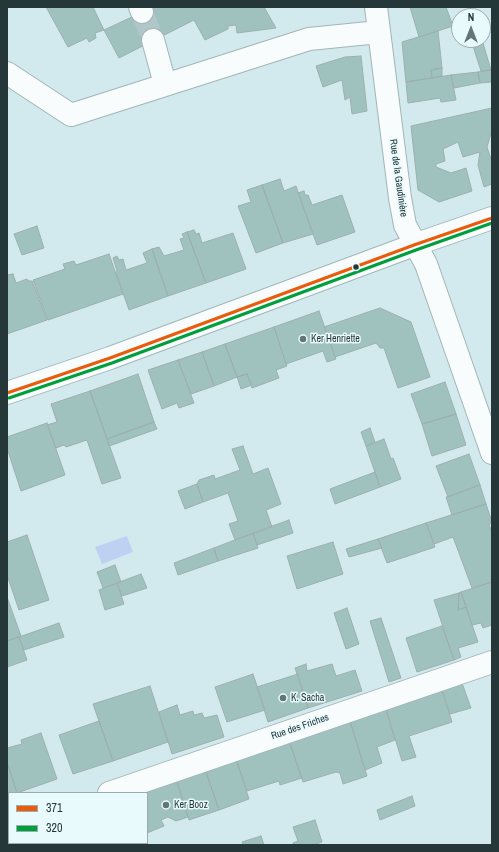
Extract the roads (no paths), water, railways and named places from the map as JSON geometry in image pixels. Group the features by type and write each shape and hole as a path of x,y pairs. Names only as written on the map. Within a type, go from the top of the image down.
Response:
{"street":[{"name":"Rue de la Gaudinière","path":"376,7 400,198 405,225 414,245 426,264 492,453"},
{"path":"7,73 71,115 309,39 379,32"},
{"path":"153,40 165,84"},
{"path":"7,393 117,355 414,245 492,218"},
{"name":"Rue des Friches","path":"112,792 492,662"}],"water":[{"path":"127,536 133,552 102,564 95,547"}],"tunnel":[{"path":"142,12 153,40"}],"place":[{"name":"Ker Henriette","path":"303,339"},
{"name":"K. Sacha","path":"283,698"},
{"name":"Ker Booz","path":"166,805"}]}
